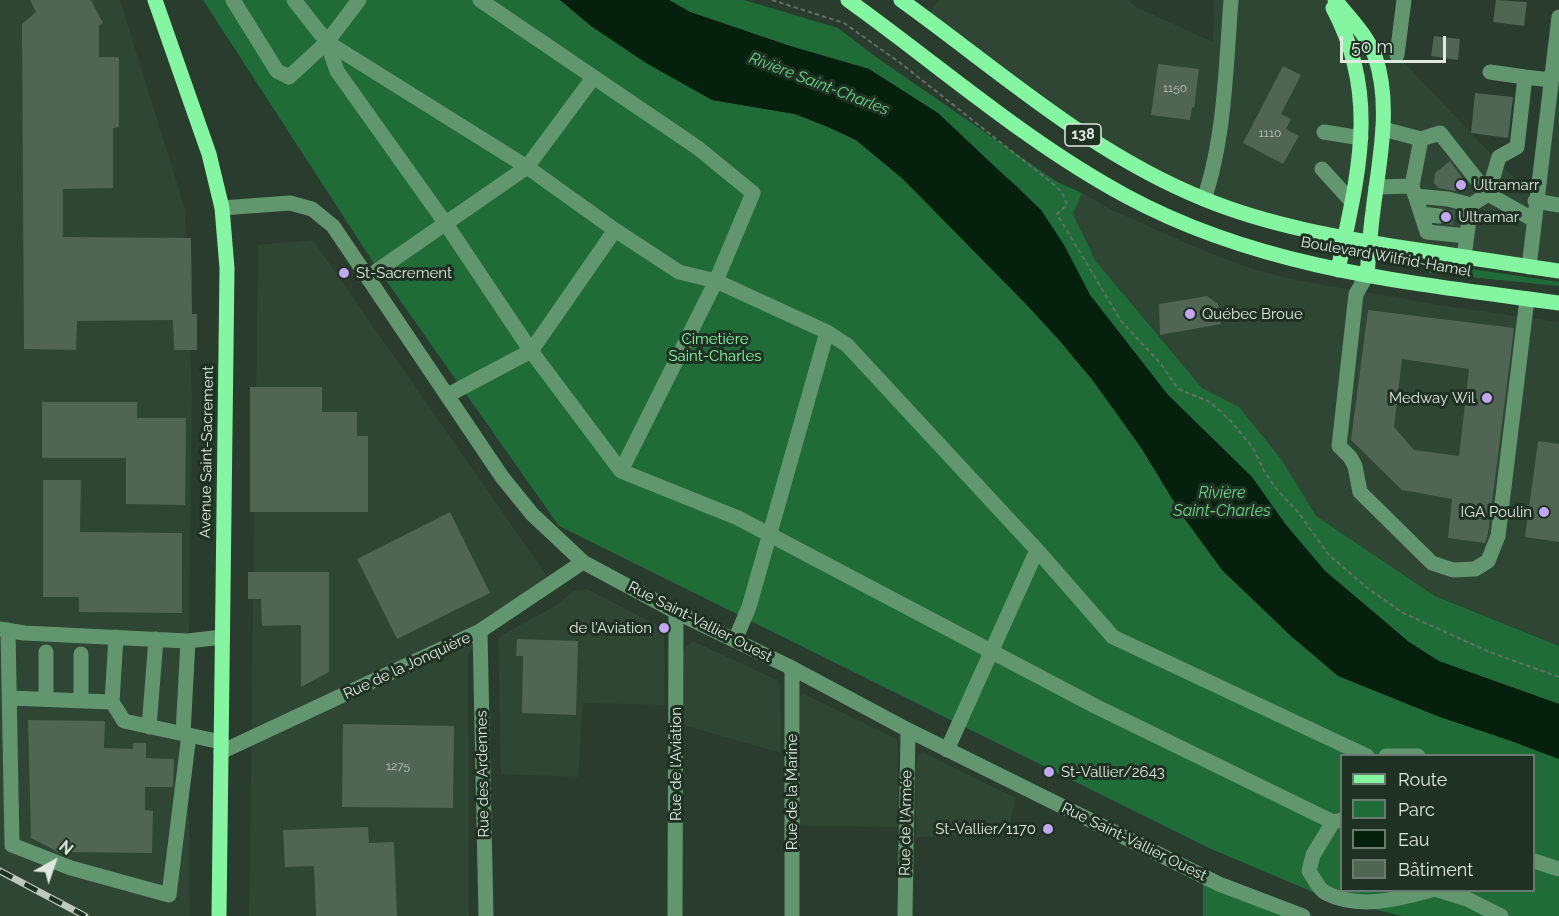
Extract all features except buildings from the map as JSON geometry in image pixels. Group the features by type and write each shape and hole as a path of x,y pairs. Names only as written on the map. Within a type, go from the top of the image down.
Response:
{"main road":[{"name":"Avenue Saint-Sacrement","path":"155,0 209,154 222,208 227,268 219,916"},
{"name":"Boulevard Wilfrid-Hamel","path":"848,0 1030,136 1091,176 1128,197 1216,236 1265,252 1338,270 1559,303"},
{"name":"Boulevard Wilfrid-Hamel","path":"901,0 1077,132 1155,177 1204,199 1290,226 1344,238 1559,271"},
{"path":"1329,0 1348,39 1361,88 1361,138 1352,202 1338,270"},
{"path":"1335,0 1361,31 1374,54 1384,102 1367,275"}],"street":[{"path":"233,0 277,71 289,78 327,42 359,0"},
{"path":"294,0 327,42 337,71 446,224 531,351 621,471 738,518 769,533 1095,706 1337,821 1313,855 1309,872 1325,893 1354,902 1392,900 1428,892"},
{"path":"480,0 698,148 753,193 716,281 621,471"},
{"path":"1204,199 1213,172 1216,153 1231,0"},
{"path":"1397,55 1404,0"},
{"path":"1529,267 1535,201 1553,105 1551,81 1559,17"},
{"path":"327,42 527,167 615,231 679,272 716,281 826,332 848,345 1037,550 1113,637 1363,754"},
{"path":"1490,72 1551,81"},
{"path":"1421,214 1458,214 1488,194 1499,157 1517,147 1525,77"},
{"path":"368,276 527,167 593,78"},
{"path":"1383,129 1421,139 1440,133 1488,194 1533,220"},
{"path":"1324,132 1361,138"},
{"path":"1421,139 1413,191 1426,232 1467,236"},
{"path":"1322,169 1352,202"},
{"path":"1376,187 1413,191 1448,199 1458,214 1467,236 1464,257"},
{"path":"1535,201 1559,205"},
{"name":"Rue Saint-Vallier Ouest","path":"222,208 290,203 312,208 333,226 502,477 532,514 583,562 947,750 1219,884 1303,916"},
{"path":"448,395 531,351 615,231"},
{"path":"1367,275 1356,294 1339,446 1355,466 1360,492 1432,563 1453,570 1475,569 1488,561 1498,536 1527,299"},
{"path":"735,640 749,607 826,332"},
{"path":"947,750 1037,550"},
{"name":"Rue de la Jonquière","path":"221,747 480,632 583,562"},
{"name":"Rue de l'Aviation","path":"675,916 676,612"},
{"path":"188,641 186,734 169,895 71,868 12,845 9,698 4,630 24,633 188,641 222,637"},
{"name":"Rue des Ardennes","path":"480,632 486,916"},
{"path":"116,637 112,702 124,721 186,734 221,747"},
{"path":"149,726 156,639"},
{"path":"46,652 46,699"},
{"path":"81,654 81,700"},
{"name":"Rue de la Marine","path":"792,668 792,916"},
{"path":"9,698 112,702"},
{"name":"Rue de l'Armée","path":"905,916 908,730"},
{"path":"1535,862 1559,869"},
{"path":"1442,892 1467,899 1501,916"}],"path":[{"path":"772,0 844,23 899,62 1064,195 1067,205 1057,214 1121,321 1161,364 1178,389 1210,402 1230,420 1253,448 1264,471 1278,491 1298,512 1328,554 1366,587 1403,613 1492,653 1559,677"}],"shaded area":[{"path":"0,0 120,0 185,209 192,396 188,725 190,916 0,916"},
{"path":"939,0 1128,0 1136,7 1213,42 1214,0 1334,0 1360,35 1397,55 1535,200 1551,80 1559,82 1559,271 1290,226 1155,176 926,18"},
{"path":"1082,193 1112,210 1207,252 1253,269 1295,280 1446,306 1559,322 1559,646 1435,596 1316,516 1202,388 1095,260 1073,214"},
{"path":"313,240 547,576 468,654 469,916 249,916 258,245"},
{"path":"587,589 661,627 664,632 665,705 583,703 578,777 501,774 498,640 500,636 555,606 574,591"},
{"path":"693,641 777,680 780,687 781,753 683,725 683,650"},
{"path":"802,693 895,738 898,742 898,827 800,826 800,696"},
{"path":"922,752 1016,798 1007,836 916,837 916,757"}],"green space":[{"name":"Cimetière Saint-Charles","path":"203,0 560,0 591,26 712,100 795,114 856,140 903,179 1060,341 1094,382 1142,449 1182,515 1222,570 1291,636 1338,676 1559,759 1559,916 1402,916 1327,898 1209,848 559,526 373,262"},
{"path":"669,0 744,0 838,28 876,57 1057,182 1082,193 1073,214 1095,260 1202,388 1239,407 1281,459 1316,516 1435,596 1559,646 1559,704 1439,662 1409,642 1325,571 1286,525 1252,477 1168,395 1090,295 1064,245 1041,210 1017,186 869,69 790,46 690,12"},
{"path":"1430,269 1472,269 1559,282 1559,286 1429,273"},
{"path":"1203,876 1303,916 1203,916"}],"water":[{"name":"Rivière Saint-Charles","path":"560,0 669,0 690,12 790,46 869,69 938,113 1041,210 1064,245 1090,295 1168,395 1252,477 1286,525 1325,571 1409,642 1439,661 1559,704 1559,759 1437,716 1338,676 1291,636 1222,570 1182,515 1142,449 1094,382 1026,304 903,179 856,140 828,127 795,114 712,100 646,63 591,26"}],"tunnel":[{"path":"1439,216 1454,218"}],"railway":[{"path":"0,871 85,916"}],"place":[{"name":"Ultramarr","path":"1461,185"},
{"name":"Ultramar","path":"1446,217"},
{"name":"St-Sacrement","path":"344,273"},
{"name":"Québec Broue","path":"1190,314"},
{"name":"Medway Wil","path":"1487,398"},
{"name":"IGA Poulin","path":"1544,512"},
{"name":"de l'Aviation","path":"664,628"},
{"name":"St-Vallier/2643","path":"1049,772"},
{"name":"St-Vallier/1170","path":"1048,829"}]}
